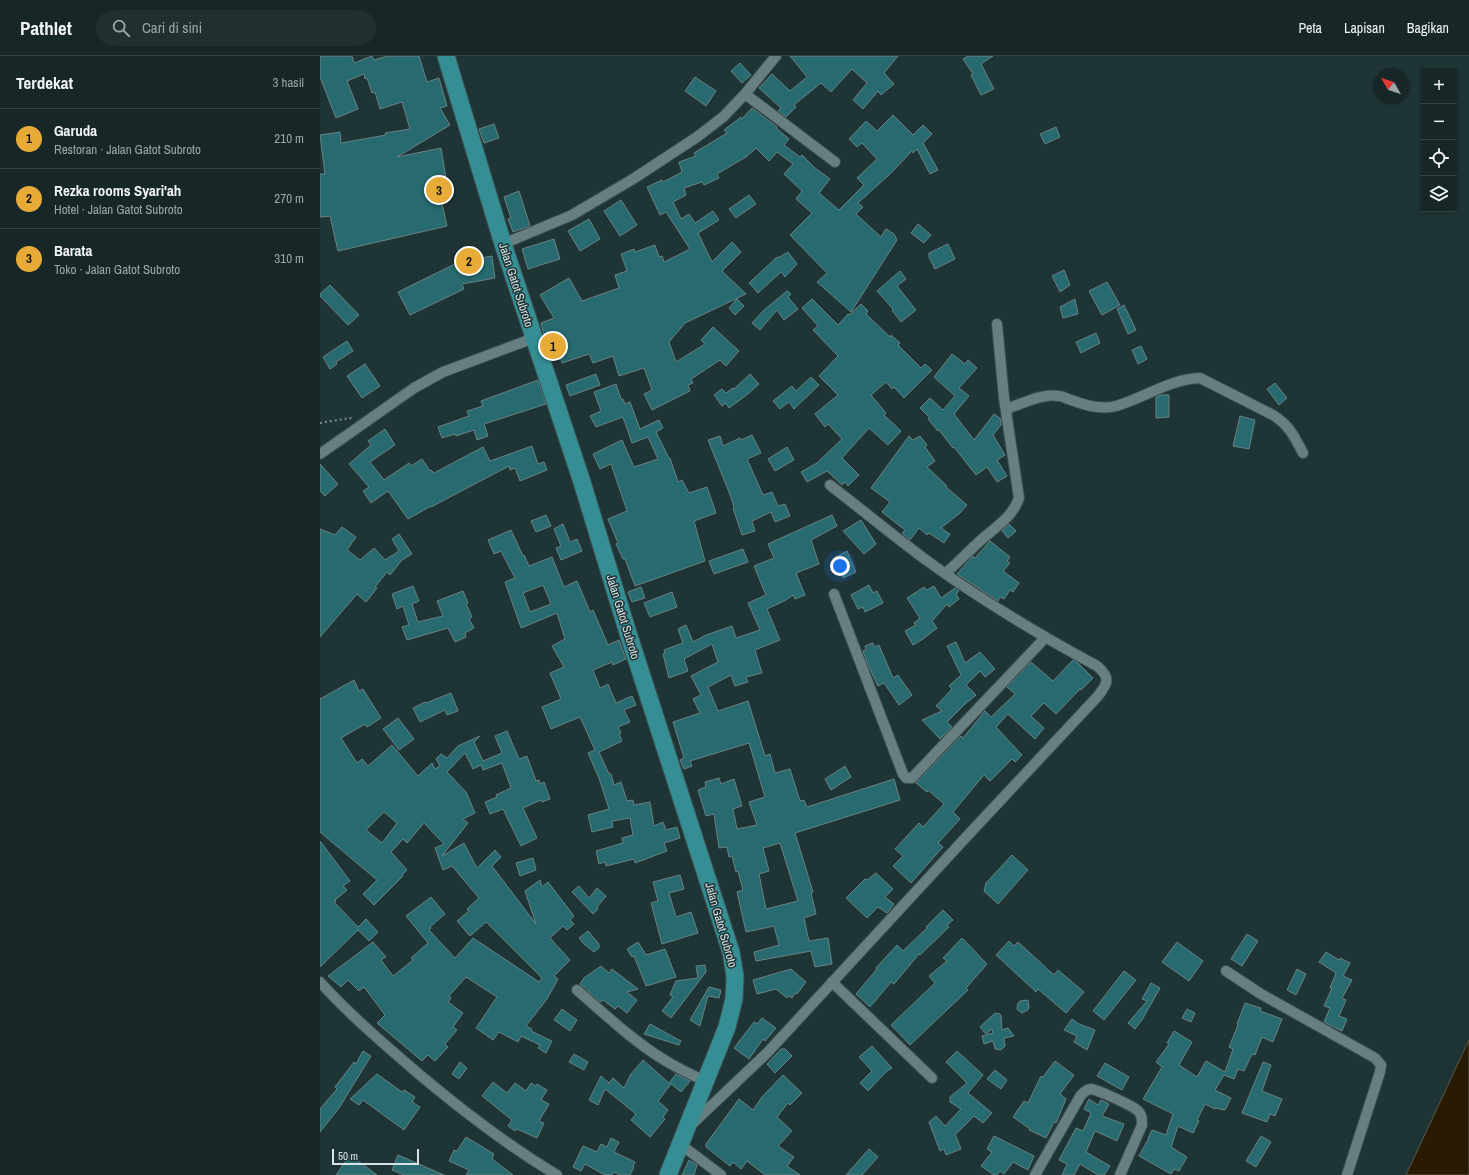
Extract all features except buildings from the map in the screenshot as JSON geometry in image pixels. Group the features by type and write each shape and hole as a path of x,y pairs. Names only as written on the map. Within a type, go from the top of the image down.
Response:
{"highway":[{"name":"Jalan Gatot Subroto","path":"446,56 503,244 582,482 628,633 731,952 735,976 734,998 727,1027 668,1175"}],"street":[{"path":"503,244 572,215 633,179 713,125 723,117 745,94 776,56"},
{"path":"745,94 834,162"},
{"path":"946,574 1010,514 1020,498 1006,409 997,324"},
{"path":"320,454 414,388 444,372 534,338"},
{"path":"1006,409 1051,395 1061,396 1093,406 1115,406 1189,378 1200,378 1273,415 1284,423 1293,434 1303,453"},
{"path":"721,1175 683,1137 767,1053 1106,686 1107,679 1105,673 1098,666 1045,638 946,574 830,485"},
{"path":"834,594 903,774 906,778 912,778 1045,638"},
{"path":"1226,972 1260,994 1375,1058 1381,1064 1380,1072 1347,1175"},
{"path":"320,982 338,1002 374,1036 449,1100 516,1150 556,1175"},
{"path":"832,982 932,1078"},
{"path":"577,990 642,1045 685,1072 705,1081"},
{"path":"1035,1175 1081,1095 1090,1089 1101,1092 1137,1110 1142,1116 1142,1125 1120,1175"}],"path":[{"path":"320,423 350,418 362,424"}],"shaded area":[{"path":"1469,1040 1469,1175 1406,1175"}],"place":[{"name":"Barata","path":"439,190"},
{"name":"Rezka rooms Syari'ah","path":"469,261"},
{"name":"Garuda","path":"553,346"}]}
